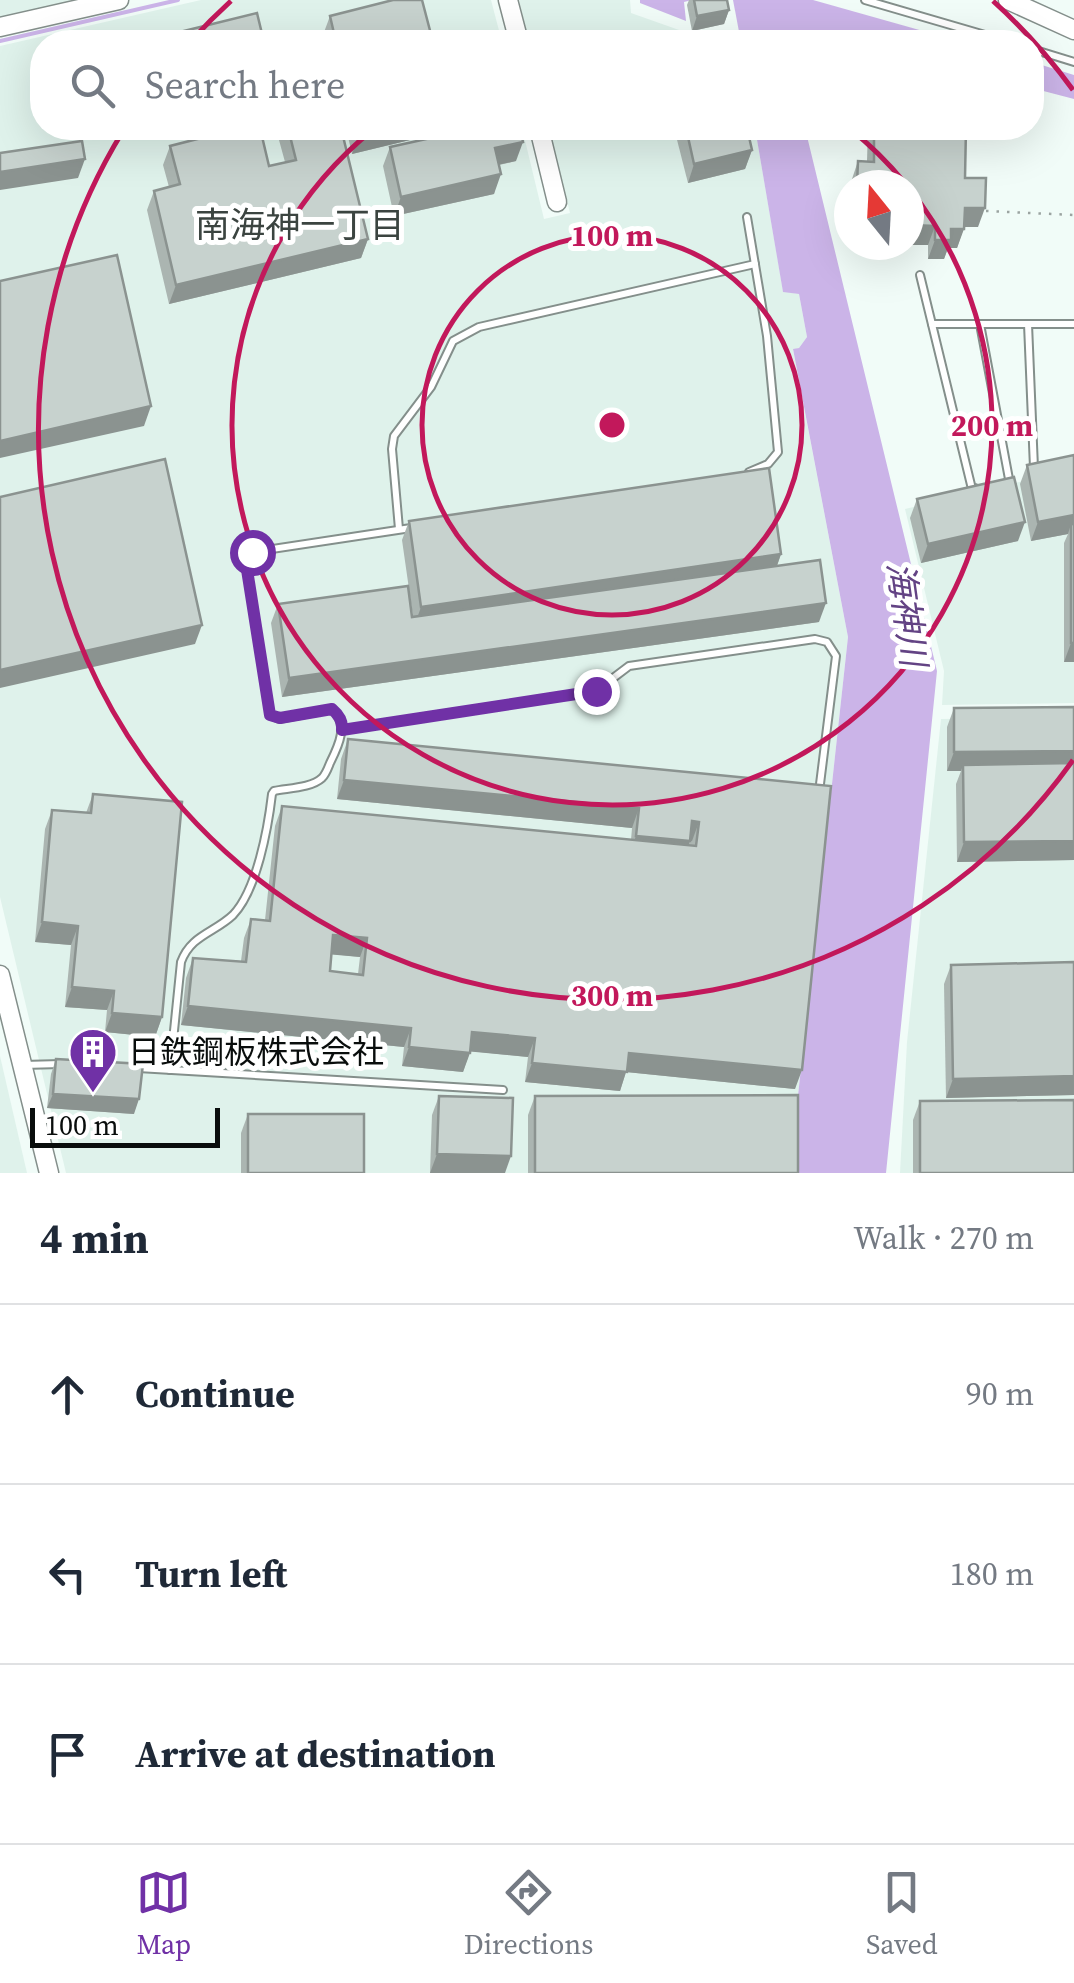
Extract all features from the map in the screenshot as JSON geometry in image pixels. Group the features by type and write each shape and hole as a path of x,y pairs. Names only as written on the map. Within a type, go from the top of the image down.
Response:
{"street":[{"path":"0,27 119,0"},
{"path":"508,0 515,30"},
{"path":"1008,0 1074,30"},
{"path":"542,140 558,202"},
{"path":"0,975 4,1009 49,1173"}],"lane":[{"path":"864,0 968,30"},
{"path":"1044,53 1074,62"},
{"path":"742,475 768,464 778,452 767,336 747,216"},
{"path":"398,530 394,436 431,387 453,341 478,328 755,264"},
{"path":"920,275 972,488 990,484"},
{"path":"932,324 1074,324"},
{"path":"980,324 1009,479 1048,469"},
{"path":"1028,324 1034,472"},
{"path":"170,1070 186,949 237,911 250,886 268,831 274,791 323,778 342,730 339,715 332,709 280,718 270,715 245,557 252,552 418,526"},
{"path":"342,730 596,691 629,666 815,639 826,642 836,656 818,794"},
{"path":"22,1066 72,1064"},
{"path":"131,1068 503,1090"}],"path":[{"path":"986,211 1074,215"}],"shaded area":[{"path":"0,0 83,0 0,18"},
{"path":"201,0 491,0 499,30 70,30"},
{"path":"519,0 630,0 631,13 679,30 526,30"},
{"path":"30,39 30,140 525,140 544,219 570,213 552,140 757,140 783,291 799,294 807,337 793,350 848,637 796,1114 793,1173 66,1173 0,897 0,46"},
{"path":"1074,469 1074,703 942,705 944,671 905,509"},
{"path":"1074,717 1074,1173 900,1173 907,1042 941,719"},
{"path":"0,1056 27,1173 0,1173"}],"water":[{"path":"640,0 692,0 684,2 686,21"},
{"path":"733,0 813,0 919,30 739,30"},
{"path":"1044,66 1074,75 1074,99 1044,91"},
{"name":"海神川","path":"757,140 808,140 834,260 937,671 886,1173 793,1173 796,1114 848,637 793,349 799,348 807,337 799,294 783,292"}],"building":[{"path":"393,0 422,0 430,30 333,30 330,16"},
{"path":"694,0 727,0 729,10 697,16"},
{"path":"257,13 261,30 188,30"},
{"path":"193,140 263,140 269,166 296,160 291,140 344,140 368,239 176,285 154,191 180,184 170,146"},
{"path":"422,140 523,142 495,148 501,174 401,197 390,147"},
{"path":"689,140 750,140 752,150 694,164"},
{"path":"874,140 966,140 965,178 986,178 985,208 965,208 964,229 951,229 951,240 935,240 935,226 924,226 924,170 858,170 858,161 874,162"},
{"path":"82,141 85,159 0,172 0,153"},
{"path":"117,255 151,406 0,441 0,281"},
{"path":"1074,455 1074,515 1038,522 1027,465"},
{"path":"165,459 202,625 0,670 0,497"},
{"path":"769,468 781,554 421,607 409,521"},
{"path":"1014,477 1025,522 928,544 917,499"},
{"path":"1074,524 1074,643 1071,643"},
{"path":"820,560 826,603 289,678 278,604 408,586 412,617"},
{"path":"1074,707 1074,751 954,752 954,708"},
{"path":"348,739 831,786 802,1070 629,1053 627,1072 532,1063 535,1038 472,1032 470,1053 409,1047 411,1028 188,1006 193,958 246,962 251,919 270,921 282,806 696,846 699,822 692,821 690,841 636,836 639,808 344,780","holes":["333,935 367,938 363,975 330,971"]},
{"path":"1074,763 1074,841 964,842 963,765"},
{"path":"93,794 182,802 162,1017 112,1013 114,991 72,987 78,926 42,922 52,810 91,813"},
{"path":"1074,962 1074,1076 953,1079 951,965"},
{"path":"56,1059 143,1064 139,1099 53,1094"},
{"path":"798,1095 798,1173 535,1173 535,1096"},
{"path":"439,1096 513,1098 511,1156 437,1154"},
{"path":"1074,1100 1074,1173 920,1173 920,1101"},
{"path":"248,1114 364,1114 364,1173 248,1173"}],"waterway":[{"path":"48,30 178,0"},
{"path":"0,41 30,34"}],"place":[{"name":"日鉄鋼板株式会社","path":"93,1094"}],"district":[{"name":"南海神一丁目","path":"300,225"}],"route":[{"path":"252,552 245,557 270,715 280,718 332,709 339,715 342,730 596,691"}]}
